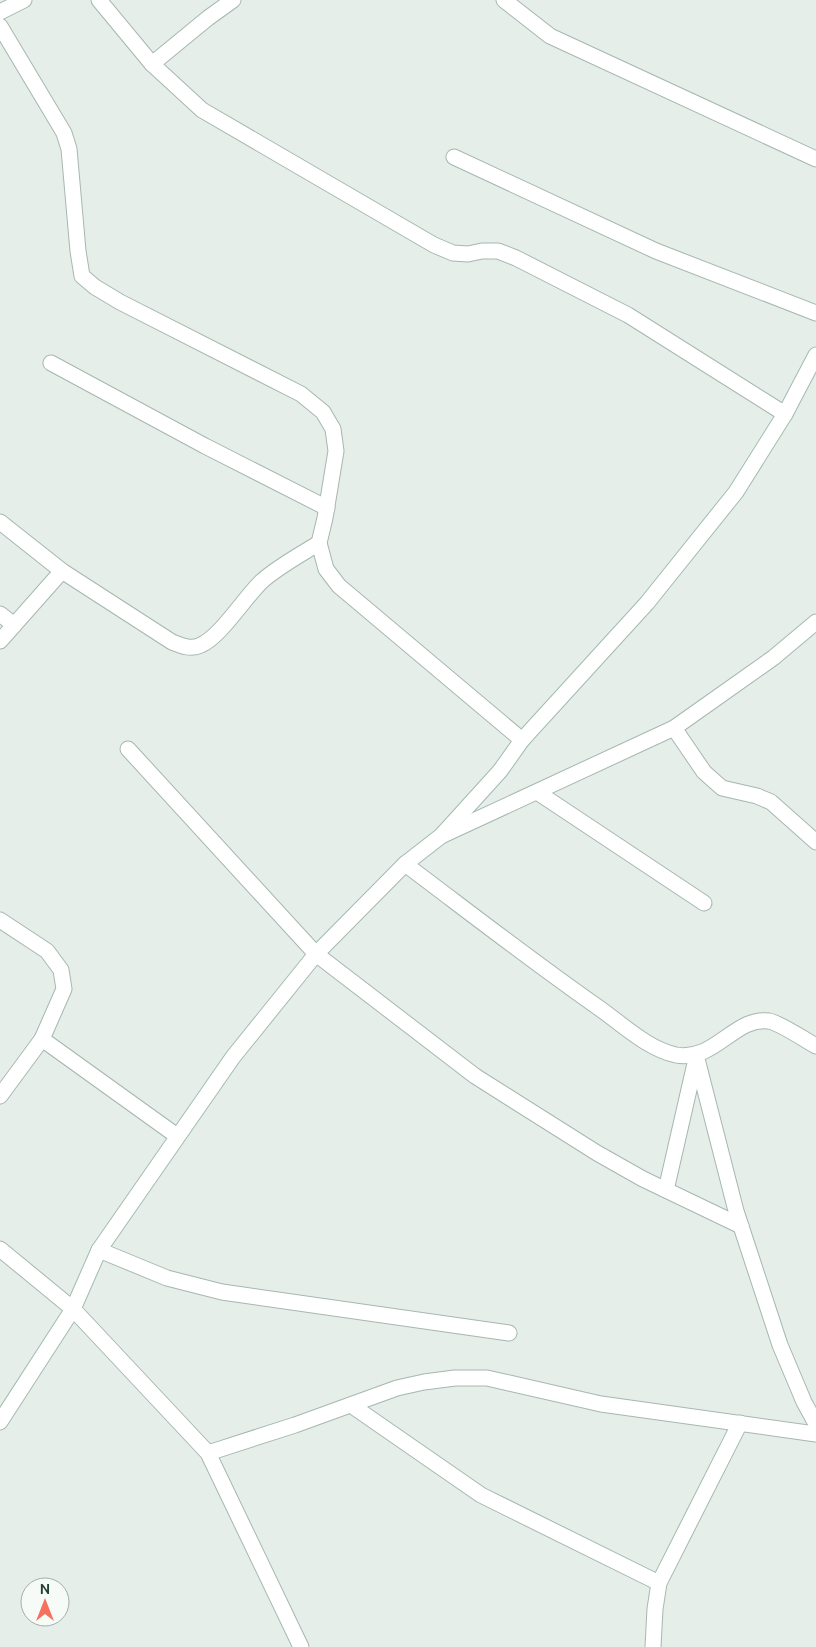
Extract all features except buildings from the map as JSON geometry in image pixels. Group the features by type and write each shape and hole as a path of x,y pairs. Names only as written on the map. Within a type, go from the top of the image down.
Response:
{"street":[{"path":"0,12 24,0"},
{"path":"99,0 152,64 202,110 434,245 452,253 468,254 482,251 498,251 516,258 628,315 785,414"},
{"path":"152,64 233,0"},
{"path":"504,0 550,36 816,159"},
{"path":"0,26 64,133 69,149 82,276 120,302 301,394 323,412 333,429 336,451 327,508 319,543 326,569 339,586 522,740"},
{"path":"454,157 656,251 816,314"},
{"path":"0,1422 73,1309 99,1250 233,1057 316,954 405,864 441,836 500,771 522,740 647,603 736,492 785,414 816,355"},
{"path":"51,362 205,446 327,508"},
{"path":"0,522 62,571 172,642 187,648 202,645 217,632 262,582 284,564 319,543"},
{"path":"0,641 62,571"},
{"path":"0,614 14,625"},
{"path":"441,836 674,728 773,658 816,622"},
{"path":"674,728 704,772 722,788 757,796 771,802 816,842"},
{"path":"128,749 316,954 475,1076 597,1153 666,1190 741,1226"},
{"path":"538,792 704,903"},
{"path":"405,864 655,1048 677,1055 696,1055 722,1042 741,1027 755,1022 770,1021 816,1046"},
{"path":"0,920 47,950 61,970 64,989 42,1039 0,1096"},
{"path":"42,1039 177,1136"},
{"path":"666,1190 696,1055"},
{"path":"696,1055 741,1226 780,1345 804,1402 816,1424"},
{"path":"0,1249 73,1309 208,1452 301,1647"},
{"path":"99,1250 167,1278 222,1292 509,1333"},
{"path":"208,1452 295,1425 397,1388 455,1378 487,1378 600,1404 816,1434"},
{"path":"351,1405 481,1495 659,1583"},
{"path":"653,1647 655,1609 659,1583 740,1423"}]}
